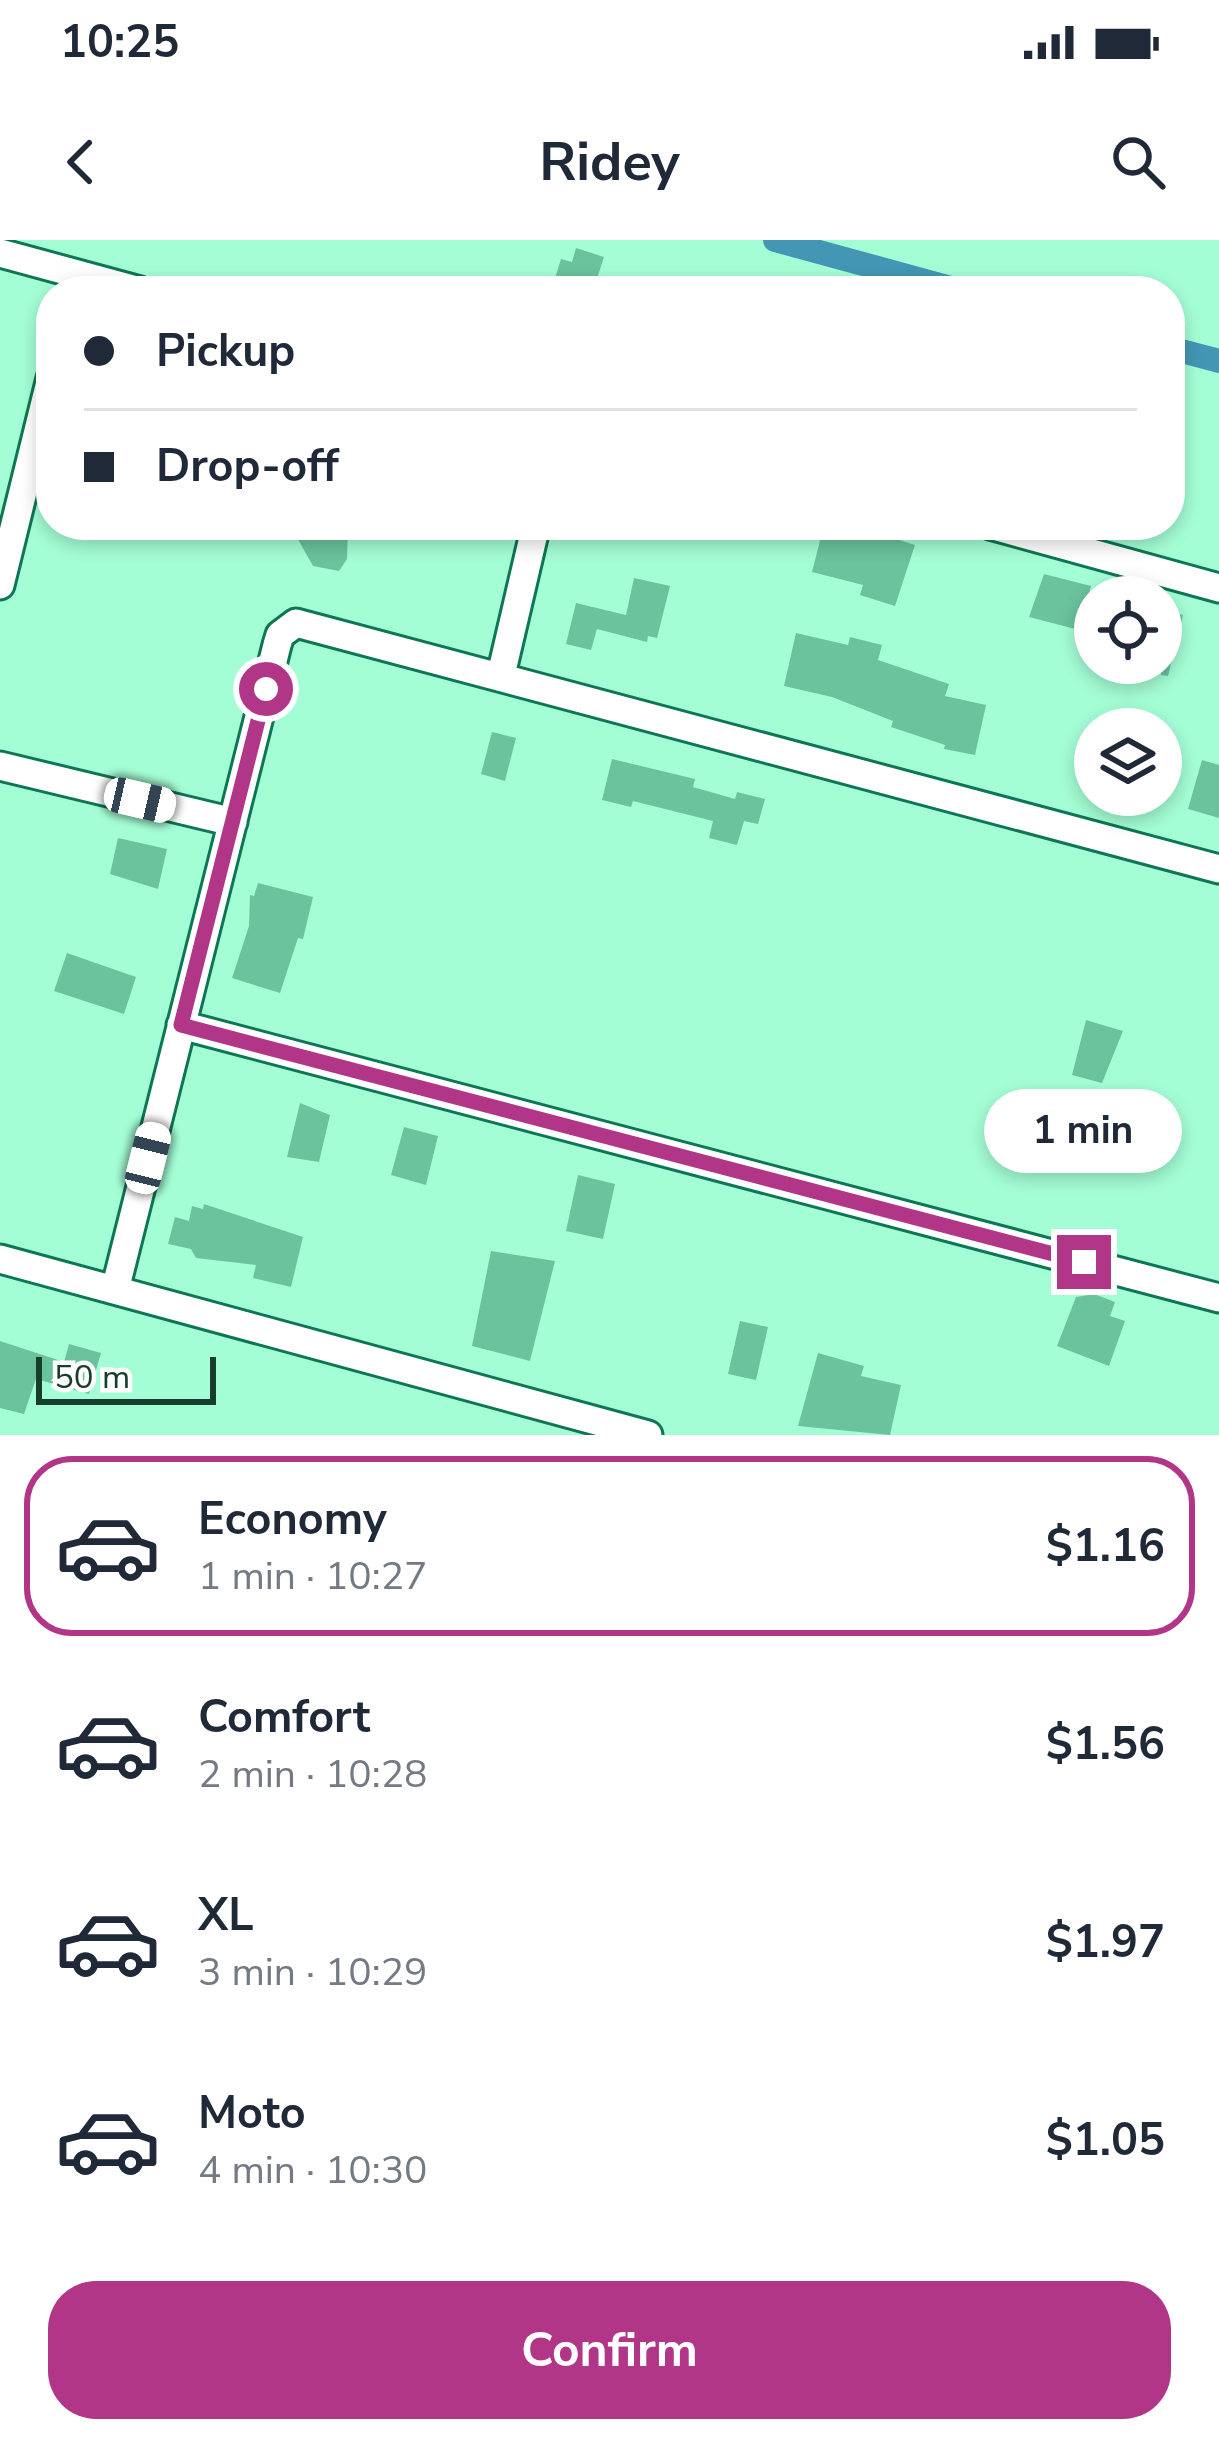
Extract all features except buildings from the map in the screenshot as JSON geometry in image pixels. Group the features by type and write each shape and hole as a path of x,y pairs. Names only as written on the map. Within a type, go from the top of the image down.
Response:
{"street":[{"path":"0,253 59,276"},
{"path":"0,585 36,439"},
{"path":"501,674 532,540"},
{"path":"1044,540 1219,588"},
{"path":"115,1290 280,634 296,623 1219,869"},
{"path":"0,766 232,822"},
{"path":"181,1025 1219,1298"},
{"path":"0,1259 648,1435"}],"waterway":[{"path":"775,240 907,276"},
{"path":"1185,352 1219,361"}],"route":[{"path":"266,689 181,1025 1084,1262"}]}
